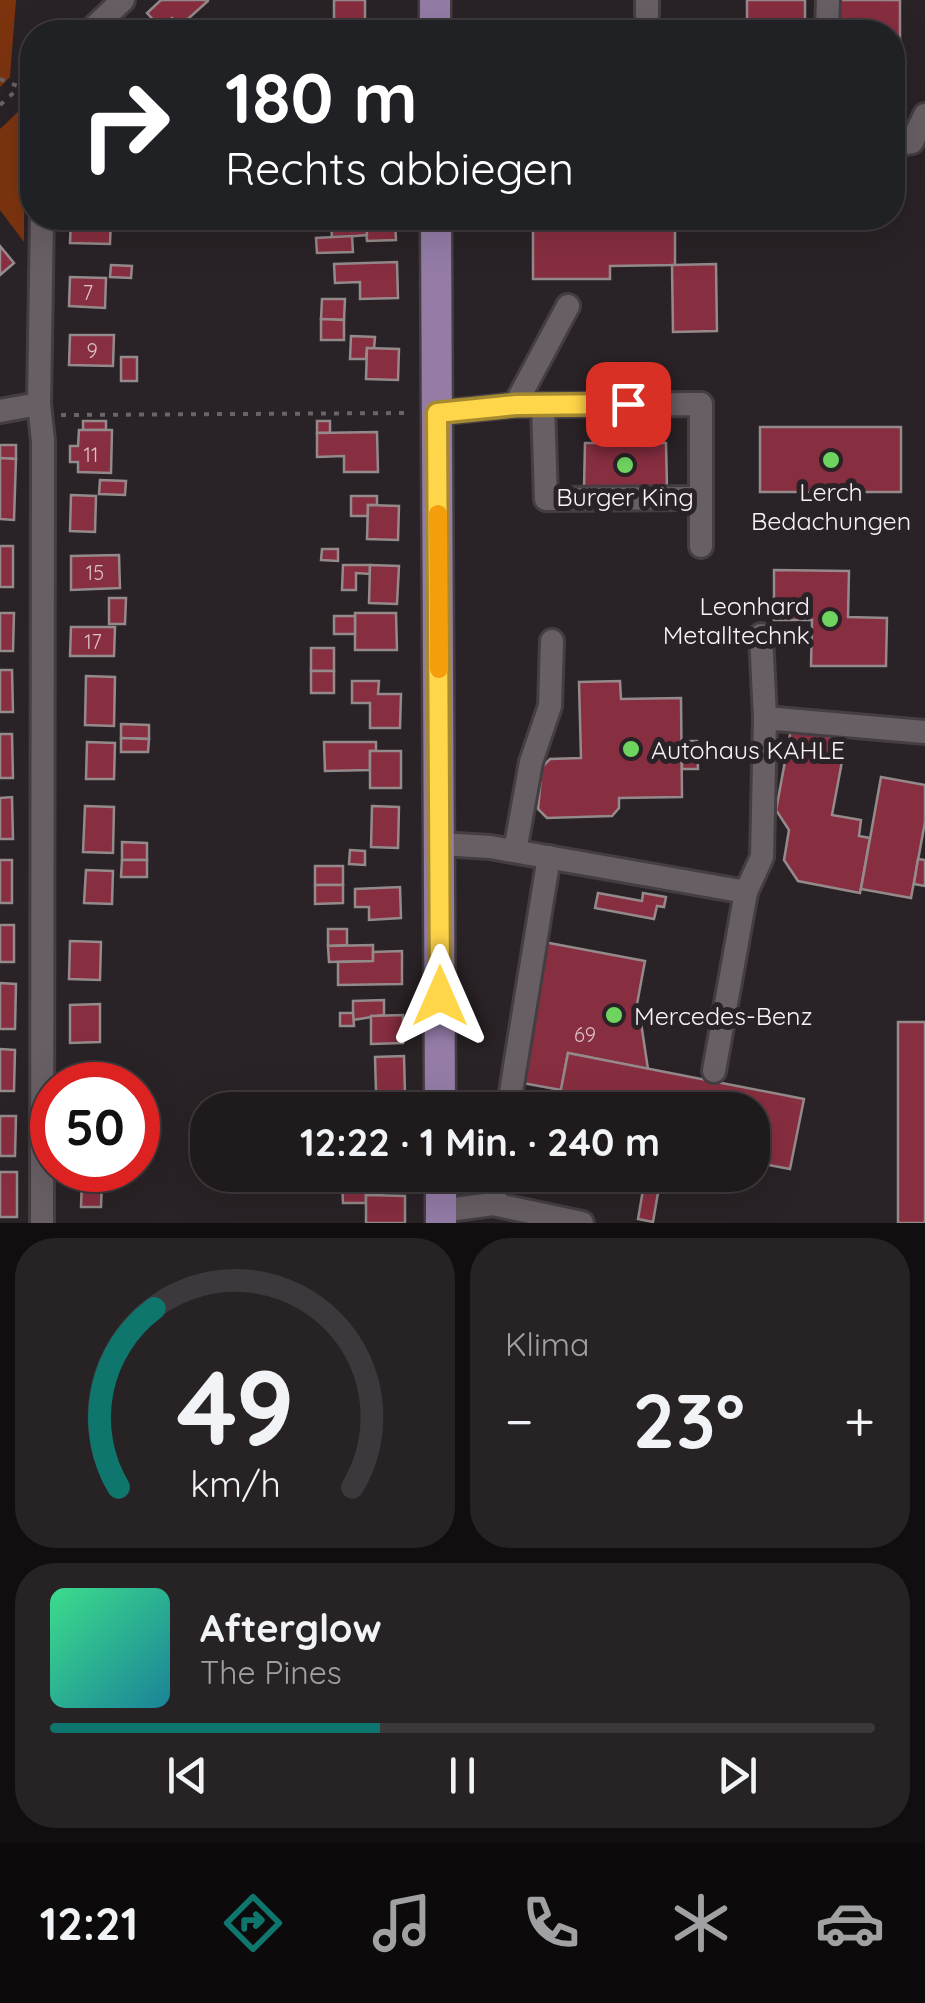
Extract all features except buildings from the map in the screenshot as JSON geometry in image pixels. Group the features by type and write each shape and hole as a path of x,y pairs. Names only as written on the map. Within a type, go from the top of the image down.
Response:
{"main road":[{"path":"436,230 440,1092"},
{"path":"440,1192 441,1217"}],"street":[{"path":"102,20 124,0"},
{"path":"905,143 912,142 925,115"},
{"path":"42,230 42,1223"},
{"path":"516,405 568,306"},
{"path":"437,413 516,405 701,404 700,546"},
{"path":"543,405 546,499 701,498"},
{"path":"0,412 40,409"},
{"path":"714,1071 746,892 762,857 765,718 761,634"},
{"path":"515,851 531,762 550,706 552,642"},
{"path":"765,718 925,732"},
{"path":"440,844 515,851 746,892"},
{"path":"511,1092 549,857"},
{"path":"494,1204 496,1192"},
{"path":"441,1217 494,1204 582,1223"}],"path":[{"path":"0,79 20,87 0,105"},
{"path":"40,409 437,413"}],"shaded area":[{"path":"0,0 16,0 10,77 0,87"},
{"path":"20,110 20,230 24,230 24,242 0,210 0,129"}],"slow traffic":[{"path":"438,514 439,669"}],"place":[{"name":"Lerch Bedachungen","path":"831,460"},
{"name":"Burger King","path":"625,465"},
{"name":"Leonhard Metalltechnk","path":"830,619"},
{"name":"Autohaus KAHLE","path":"631,749"},
{"name":"Mercedes-Benz","path":"614,1015"}],"route":[{"path":"440,996 437,413 516,405 628,404"}]}
